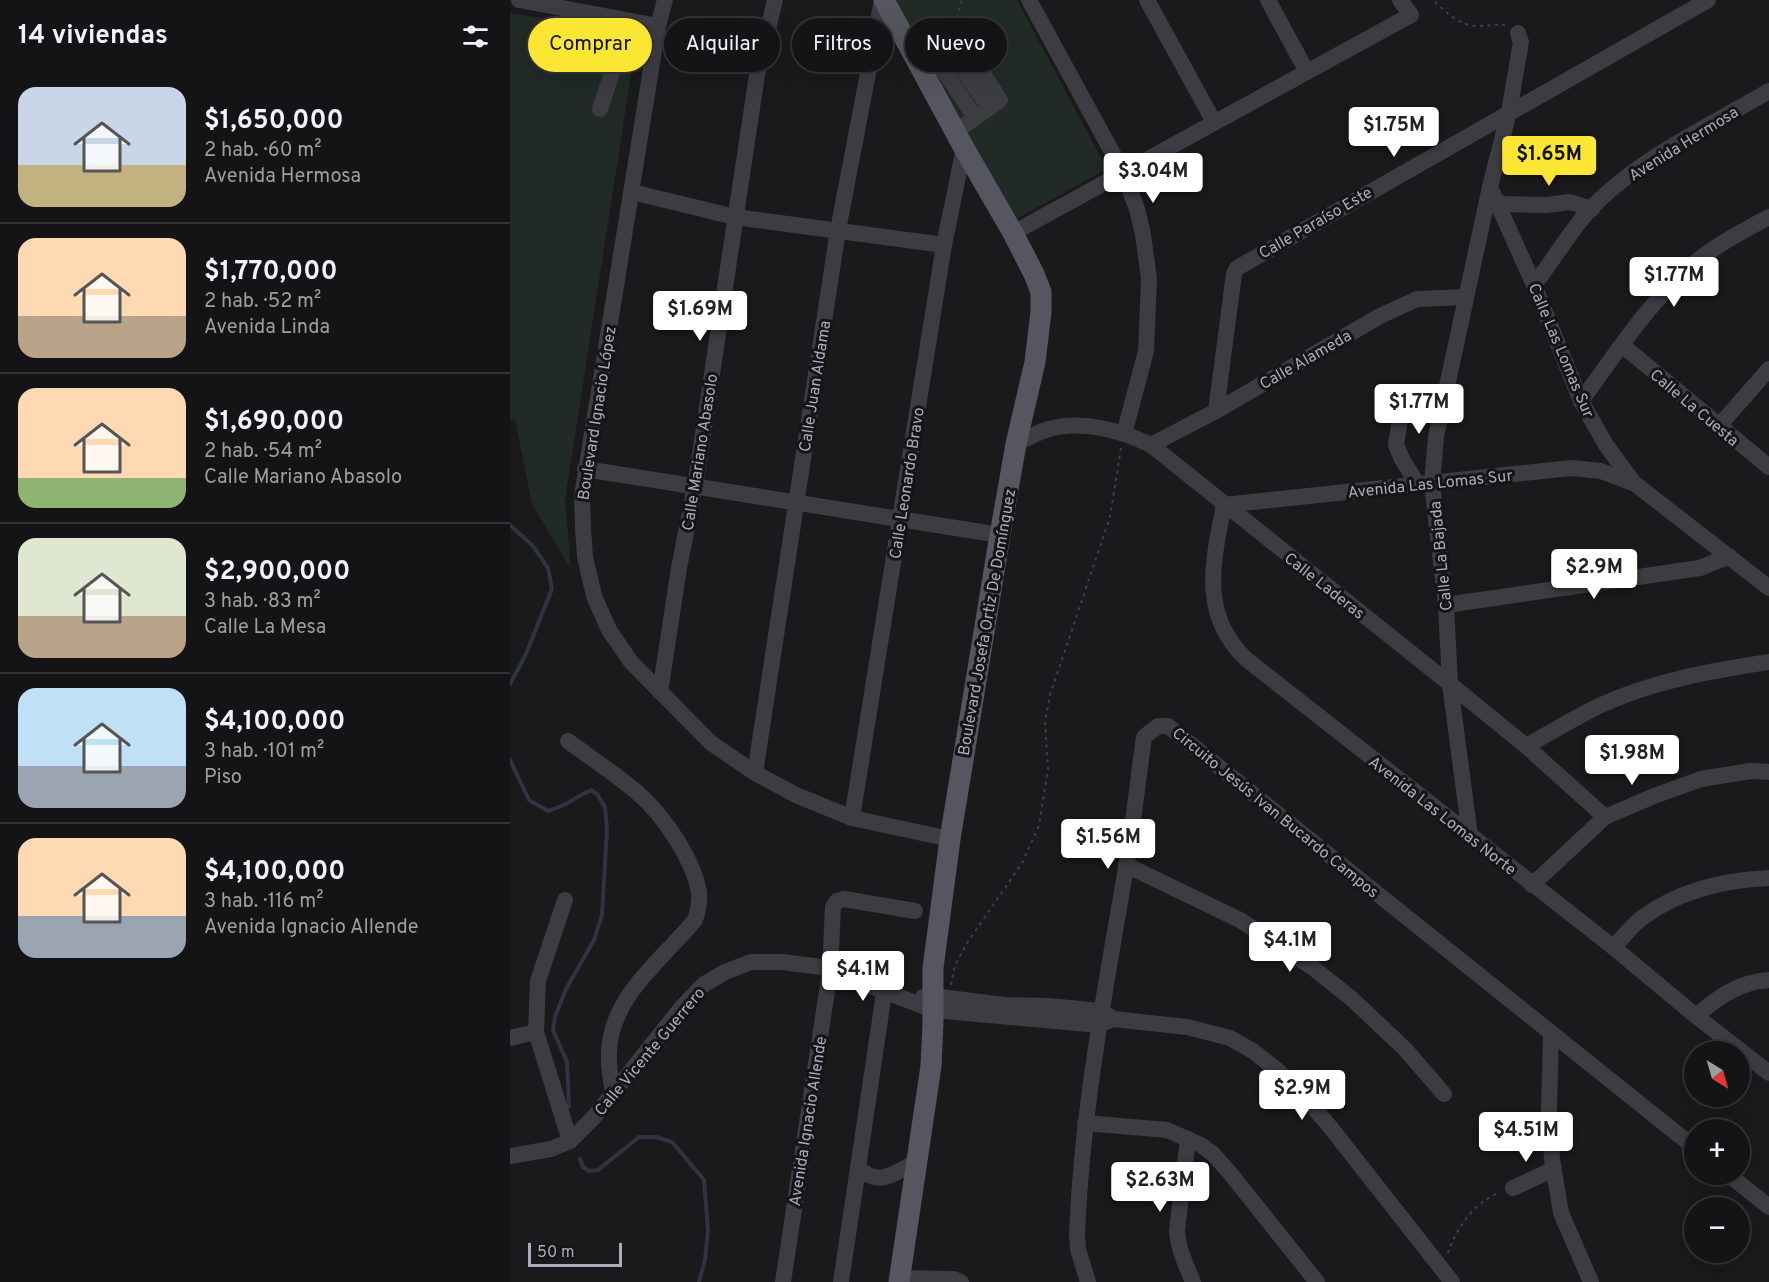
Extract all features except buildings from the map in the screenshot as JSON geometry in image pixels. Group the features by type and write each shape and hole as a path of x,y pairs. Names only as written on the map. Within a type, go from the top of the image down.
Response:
{"main road":[{"name":"Boulevard Josefa Ortiz De Domínguez","path":"883,0 1013,232 1041,292 1035,362 1016,444 950,839 933,968 938,1001 931,1066 899,1280"}],"street":[{"path":"519,0 551,3 616,18"},
{"name":"Boulevard Ignacio López","path":"664,0 585,469 582,496 585,557 594,596 609,630 631,662 711,743 755,773 796,795 852,818 950,839"},
{"name":"Calle Mariano Abasolo","path":"660,692 695,487 757,75 775,0"},
{"name":"Calle Juan Aldama","path":"755,773 838,230 883,0"},
{"path":"1029,0 1123,172 1139,217 1149,279 1146,351 1124,434"},
{"path":"1147,0 1214,122"},
{"path":"1268,0 1307,72"},
{"path":"1013,232 1411,15 1400,0"},
{"name":"Calle Paraíso Este","path":"1216,411 1234,274 1237,268 1708,0"},
{"path":"652,25 658,26"},
{"name":"Calle La Bajada","path":"1470,836 1450,684 1446,604 1425,484 1490,187 1509,112 1521,42 1518,33"},
{"path":"600,109 612,72"},
{"path":"960,140 982,112 961,72"},
{"name":"Avenida Hermosa","path":"1534,285 1592,209 1616,186 1641,166 1769,91"},
{"name":"Calle Leonardo Bravo","path":"852,818 960,140"},
{"name":"Calle Las Lomas Sur","path":"1490,187 1534,285 1581,401 1606,445 1634,483 1769,588"},
{"path":"632,192 735,217 944,245"},
{"path":"1499,204 1546,205 1570,202 1592,209"},
{"path":"1581,401 1670,285 1694,263 1735,235 1769,217"},
{"name":"Calle Alameda","path":"1150,445 1216,411 1380,316 1417,299 1466,297"},
{"name":"Calle La Cuesta","path":"1622,345 1769,467"},
{"path":"1718,427 1769,369"},
{"path":"1401,413 1396,445 1402,459 1425,484"},
{"name":"Calle Laderas","path":"1016,444 1047,429 1071,425 1094,426 1124,434 1150,445 1526,746 1605,817"},
{"name":"Avenida Las Lomas Sur","path":"1224,505 1570,468 1601,471 1634,483"},
{"path":"585,469 1000,535"},
{"name":"Avenida Las Lomas Norte","path":"1224,505 1213,560 1212,578 1218,614 1227,636 1236,649 1769,1073"},
{"path":"1446,604 1700,568 1729,556"},
{"path":"1526,746 1599,706 1638,690 1686,676 1769,662"},
{"name":"Circuito Jesús Ivan Bucardo Campos","path":"1088,1282 1078,1249 1078,1215 1085,1123 1104,1018 1144,737 1158,726 1168,726 1684,1139"},
{"path":"568,741 639,794 659,815 681,848 699,894 699,908 694,920 633,988 620,1010 613,1028 609,1052 613,1094"},
{"path":"1532,885 1605,817 1701,779 1751,771 1769,771"},
{"path":"1126,866 1240,920 1312,967 1352,999 1404,1048 1444,1094"},
{"path":"1613,947 1642,918 1678,897 1717,885 1769,878"},
{"name":"Avenida Ignacio Allende","path":"783,1282 830,970 833,907 837,901 844,899 915,911"},
{"path":"565,900 538,981 536,1032 570,1141"},
{"name":"Calle Vicente Guerrero","path":"510,1156 551,1149 570,1141 594,1118 682,1008 703,985 724,972 751,962 782,962 830,970"},
{"path":"830,970 884,993 907,1000 938,1001 1187,1027 1230,1038 1253,1051 1277,1070 1307,1100 1448,1276"},
{"path":"1696,1016 1717,999 1752,981 1769,980"},
{"path":"841,1282 884,993"},
{"path":"510,1038 536,1032"},
{"path":"1551,1033 1549,1110 1561,1214 1591,1282"},
{"path":"1085,1123 1167,1130 1201,1145 1213,1154 1230,1173 1317,1282"},
{"path":"1188,1138 1177,1230 1181,1253 1193,1282"},
{"path":"858,1167 866,1176 877,1179 890,1176 918,1161"},
{"path":"1512,1188 1554,1169"},
{"path":"1742,1185 1769,1207"},
{"path":"899,1280 954,1279 961,1282"}],"path":[{"path":"957,18 962,0"},
{"path":"1435,2 1455,20 1464,24 1474,26 1504,24 1512,27 1518,33"},
{"path":"938,1001 967,944 1022,863 1039,826 1048,769 1045,723 1050,695 1110,517 1124,434"},
{"path":"1448,1276 1451,1244 1464,1219 1491,1196 1512,1188"}],"shaded area":[{"path":"897,0 1017,0 1107,169 1013,221 932,72 1007,72 1007,18 905,18 905,23 895,5"},
{"path":"510,13 541,18 528,18 528,72 631,72 565,500 571,570 532,504 515,420 510,419"}],"waterway":[{"path":"510,525 533,546 548,568 552,589 526,654 510,684"},
{"path":"510,760 529,800 548,811 591,790 597,794 605,807 607,829 602,915 594,940 566,989 555,1017 553,1030 567,1062 569,1107"},
{"path":"580,1159 583,1167 589,1171 598,1170 639,1137 656,1137 672,1142 704,1180 708,1230 705,1260 699,1282"}]}
